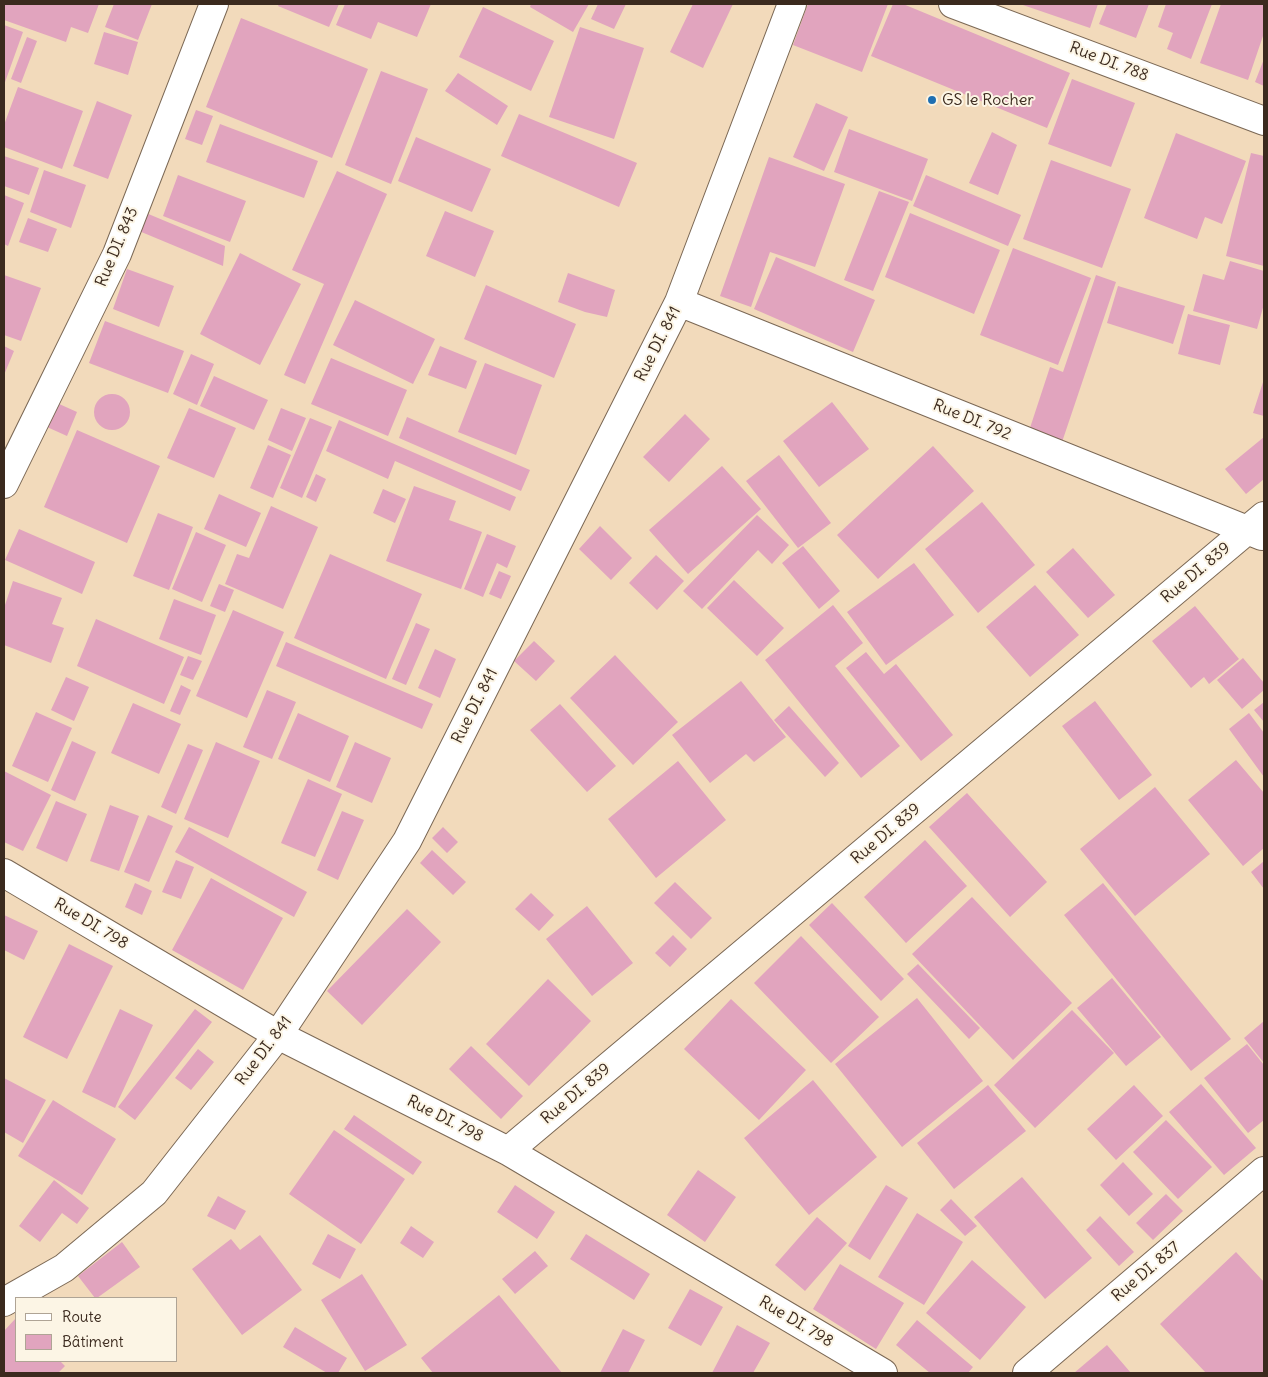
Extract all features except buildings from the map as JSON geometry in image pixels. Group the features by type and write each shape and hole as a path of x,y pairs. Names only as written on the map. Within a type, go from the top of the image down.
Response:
{"street":[{"name":"Rue DI. 843","path":"4,484 117,254 214,4"},
{"name":"Rue DI. 841","path":"4,1302 64,1268 154,1193 278,1035 407,842 679,302 792,4"},
{"name":"Rue DI. 788","path":"953,4 1264,121"},
{"name":"Rue DI. 792","path":"679,302 1259,528"},
{"name":"Rue DI. 839","path":"508,1151 1259,528"},
{"name":"Rue DI. 798","path":"4,873 278,1035 508,1151 883,1373"},
{"name":"Rue DI. 837","path":"1027,1373 1264,1171"}],"place":[{"name":"GS le Rocher","path":"932,100"}]}
